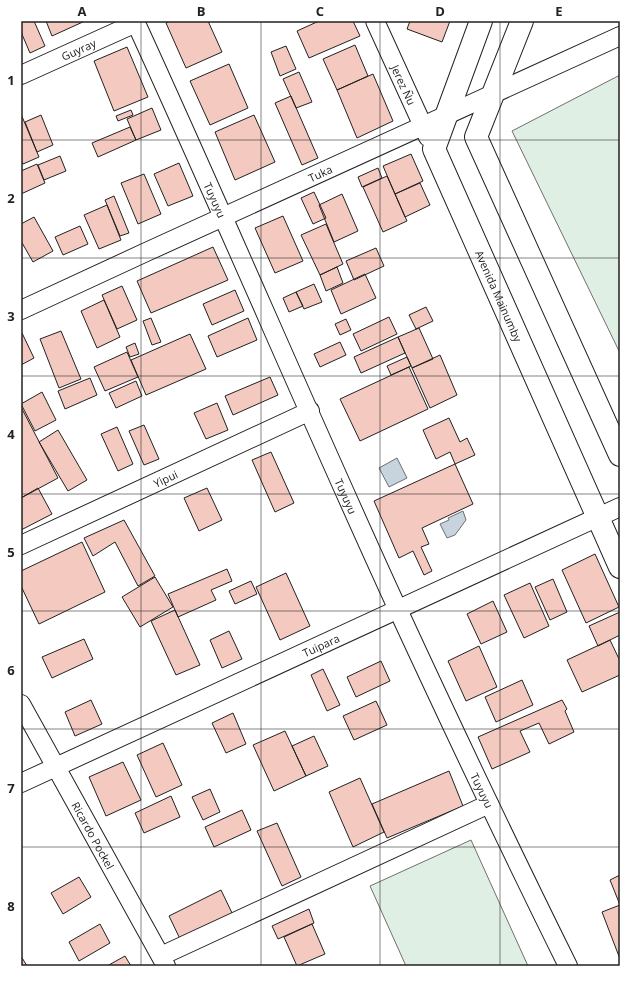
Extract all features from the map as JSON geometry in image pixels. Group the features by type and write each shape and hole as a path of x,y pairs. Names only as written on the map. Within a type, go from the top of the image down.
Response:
{"street":[{"name":"Jerez Ñu","path":"375,21 434,149"},
{"path":"434,149 481,21"},
{"path":"522,21 476,137 620,455"},
{"name":"Guyray","path":"21,75 135,22"},
{"name":"Tuyuyu","path":"135,22 224,216 398,610 489,804 568,966"},
{"name":"Tuka","path":"21,310 224,216 446,117 620,36"},
{"name":"Avenida Mainumby","path":"434,149 620,567"},
{"name":"Yipui","path":"21,545 310,411"},
{"name":"Tuipara","path":"21,784 620,507"},
{"name":"Ricardo Pockel","path":"21,704 163,961"},
{"path":"163,961 489,804"}],"green space":[{"path":"620,75 620,353 512,131"},
{"path":"471,840 528,966 406,966 370,886"}],"shaded area":[{"path":"397,458 407,478 389,487 379,468"},
{"path":"463,511 466,520 455,535 447,538 440,524 449,520 448,518"}],"building":[{"path":"21,21 34,21 45,46 30,53 21,32"},
{"path":"46,21 85,21 52,36"},
{"path":"170,21 208,21 222,52 186,68 166,23"},
{"path":"319,21 353,21 360,36 309,58 297,31"},
{"path":"410,21 450,21 442,42 407,29"},
{"path":"355,45 368,76 337,90 323,59"},
{"path":"286,46 296,69 280,76 271,52"},
{"path":"127,47 148,97 114,111 94,61"},
{"path":"229,64 248,108 210,125 190,81"},
{"path":"299,72 312,102 296,108 283,79"},
{"path":"373,74 393,121 357,138 337,90"},
{"path":"291,96 318,158 302,165 275,103"},
{"path":"152,108 161,130 136,140 127,119"},
{"path":"131,110 133,115 118,121 116,116"},
{"path":"21,114 39,157 23,164 21,160"},
{"path":"41,115 53,145 37,152 25,122"},
{"path":"254,115 275,162 235,180 215,132"},
{"path":"130,127 136,140 98,157 92,143"},
{"path":"411,154 423,181 395,194 383,166"},
{"path":"60,156 66,171 44,180 38,165"},
{"path":"179,163 193,196 168,206 154,174"},
{"path":"37,164 45,183 21,194 21,171"},
{"path":"378,168 382,178 362,187 358,177"},
{"path":"144,174 161,214 138,224 121,183"},
{"path":"387,176 407,221 383,232 363,187"},
{"path":"420,183 430,205 405,217 395,194"},
{"path":"314,192 326,218 313,224 301,198"},
{"path":"342,194 358,231 334,242 319,205"},
{"path":"114,196 129,233 120,236 105,200"},
{"path":"107,205 121,240 99,249 84,215"},
{"path":"283,216 303,261 275,273 255,228"},
{"path":"34,217 53,251 33,262 21,241 21,224"},
{"path":"326,224 343,264 320,275 301,235"},
{"path":"80,226 88,244 63,255 55,237"},
{"path":"213,247 228,280 151,313 137,281"},
{"path":"376,248 384,266 354,280 346,261"},
{"path":"337,267 343,283 326,291 320,275"},
{"path":"365,274 376,298 341,314 331,290"},
{"path":"314,284 322,302 304,309 296,292"},
{"path":"122,286 137,320 117,329 102,295"},
{"path":"235,290 244,311 212,325 203,304"},
{"path":"296,292 303,306 289,312 283,298"},
{"path":"104,300 120,337 97,348 81,311"},
{"path":"426,307 433,321 416,329 409,315"},
{"path":"389,317 397,334 361,351 353,334"},
{"path":"151,318 161,342 152,345 143,321"},
{"path":"248,318 257,340 217,357 208,336"},
{"path":"346,319 351,330 340,335 335,324"},
{"path":"419,328 433,359 412,368 398,337"},
{"path":"61,331 81,379 59,388 40,339"},
{"path":"22,333 34,358 21,365 21,334"},
{"path":"190,334 206,369 146,395 131,360"},
{"path":"398,337 405,353 361,373 354,357"},
{"path":"340,342 346,355 320,367 314,354"},
{"path":"135,343 139,354 130,357 126,347"},
{"path":"127,352 138,377 105,391 94,367"},
{"path":"440,355 457,395 430,408 412,368"},
{"path":"407,357 411,366 391,375 387,366"},
{"path":"409,367 428,409 360,441 340,399"},
{"path":"270,377 278,395 233,415 225,396"},
{"path":"90,378 97,395 65,409 58,391"},
{"path":"136,381 142,396 116,408 109,393"},
{"path":"42,392 56,420 35,431 21,404"},
{"path":"217,403 228,430 206,439 194,413"},
{"path":"21,407 58,478 21,498"},
{"path":"449,418 460,442 467,438 475,455 455,464 450,452 436,459 423,430"},
{"path":"144,425 159,459 144,465 129,431"},
{"path":"117,427 133,464 118,471 101,434"},
{"path":"58,430 87,480 68,491 39,442"},
{"path":"271,452 294,503 275,512 252,460"},
{"path":"455,464 473,504 422,528 429,544 421,547 432,571 424,575 413,551 399,558 374,501"},
{"path":"38,488 52,514 21,530 21,498"},
{"path":"207,488 222,520 199,531 184,498"},
{"path":"124,520 155,576 138,586 115,542 93,556 84,538"},
{"path":"82,542 105,592 39,624 21,586 21,571"},
{"path":"595,554 619,607 586,623 562,570"},
{"path":"227,569 232,581 211,590 216,600 178,617 168,594"},
{"path":"286,573 310,626 280,640 256,587"},
{"path":"155,577 173,607 140,627 122,597"},
{"path":"553,579 567,612 550,620 535,587"},
{"path":"251,581 257,594 235,604 229,591"},
{"path":"530,583 549,626 524,638 504,595"},
{"path":"493,601 507,632 481,644 467,614"},
{"path":"175,610 200,665 176,675 151,621"},
{"path":"620,612 620,635 598,646 589,626"},
{"path":"229,631 242,659 222,668 210,640"},
{"path":"84,639 93,659 52,678 42,657"},
{"path":"610,640 620,661 620,675 582,692 567,660"},
{"path":"479,646 497,687 466,701 448,661"},
{"path":"381,661 390,681 356,697 347,677"},
{"path":"323,669 340,705 327,711 311,675"},
{"path":"522,680 533,705 496,722 485,697"},
{"path":"91,700 102,724 75,736 65,712"},
{"path":"562,700 567,709 565,711 574,732 549,744 539,723 520,731 530,752 492,769 478,737"},
{"path":"376,701 387,725 354,740 343,716"},
{"path":"233,713 246,744 226,753 212,723"},
{"path":"285,731 306,776 274,791 253,745"},
{"path":"314,736 328,766 306,776 292,746"},
{"path":"163,743 182,785 156,797 137,755"},
{"path":"123,762 141,800 106,816 89,777"},
{"path":"449,771 463,806 387,838 372,804"},
{"path":"360,778 384,832 353,847 329,792"},
{"path":"210,789 220,812 203,820 192,797"},
{"path":"171,796 180,817 144,833 135,813"},
{"path":"242,810 251,830 214,847 205,827"},
{"path":"277,823 301,877 282,886 257,831"},
{"path":"620,875 620,905 610,880"},
{"path":"79,877 91,897 63,914 51,893"},
{"path":"221,890 233,915 181,941 169,916"},
{"path":"620,905 620,959 602,912"},
{"path":"309,909 314,923 278,939 272,926"},
{"path":"100,924 110,943 79,961 69,942"},
{"path":"312,924 325,954 297,966 284,937"},
{"path":"21,956 27,966 21,966"},
{"path":"125,956 131,966 107,966"}]}
